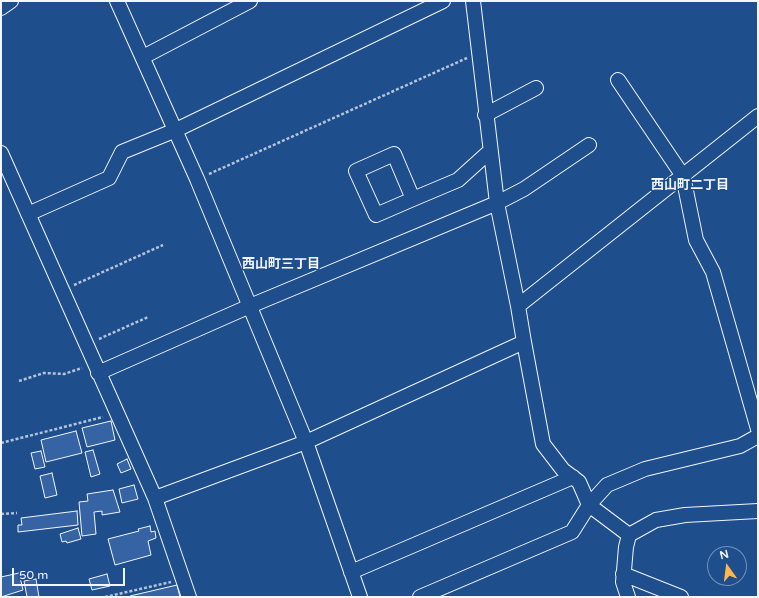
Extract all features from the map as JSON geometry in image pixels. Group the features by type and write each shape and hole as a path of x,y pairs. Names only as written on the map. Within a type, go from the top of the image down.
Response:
{"street":[{"path":"1,8 11,1"},
{"path":"118,1 197,179 306,442 360,597"},
{"path":"143,57 250,1"},
{"path":"28,214 109,178 122,152 176,130 443,1"},
{"path":"473,1 489,152 497,203 518,306 543,444 563,470 579,482 589,505 629,535"},
{"path":"618,80 683,176 696,240 713,272 758,429"},
{"path":"485,115 536,88"},
{"path":"518,306 758,116"},
{"path":"96,368 250,306 497,203 524,189 589,145"},
{"path":"413,199 394,154 356,170 376,215 458,180 489,152"},
{"path":"1,154 155,498 190,597"},
{"path":"155,498 306,442 524,342"},
{"path":"420,597 572,532 589,505 607,485 645,469 740,446 758,436"},
{"path":"352,572 573,477"},
{"path":"628,597 623,582 623,574 629,535 656,520 685,515 758,511"},
{"path":"623,574 681,597"}],"path":[{"path":"197,179 478,53"},
{"path":"61,290 163,245"},
{"path":"86,345 148,318"},
{"path":"19,381 44,373 64,374 96,368"},
{"path":"1,443 117,414"},
{"path":"1,514 16,513"},
{"path":"105,597 184,580"}],"building":[{"path":"111,421 115,440 87,447 82,428"},
{"path":"76,431 82,453 46,462 41,440"},
{"path":"93,450 100,474 91,477 85,452"},
{"path":"41,451 45,467 35,469 31,453"},
{"path":"127,459 131,469 121,473 117,464"},
{"path":"52,473 57,495 45,498 40,476"},
{"path":"134,485 138,499 122,503 119,489"},
{"path":"113,490 120,512 102,515 102,511 94,512 96,534 82,536 79,502 88,501 87,494"},
{"path":"77,511 78,525 18,532 18,525 22,525 21,518"},
{"path":"150,526 151,532 155,531 156,538 148,541 151,555 115,565 108,539 139,531 138,529"},
{"path":"78,528 81,539 67,543 66,541 62,542 60,534"},
{"path":"19,573 23,590 1,597 1,577"},
{"path":"107,574 110,586 92,590 89,579"},
{"path":"36,579 39,597 27,597 24,581"},
{"path":"177,585 180,597 130,597 130,596"}],"district":[{"name":"西山町二丁目","path":"690,186"},
{"name":"西山町三丁目","path":"281,265"}]}
